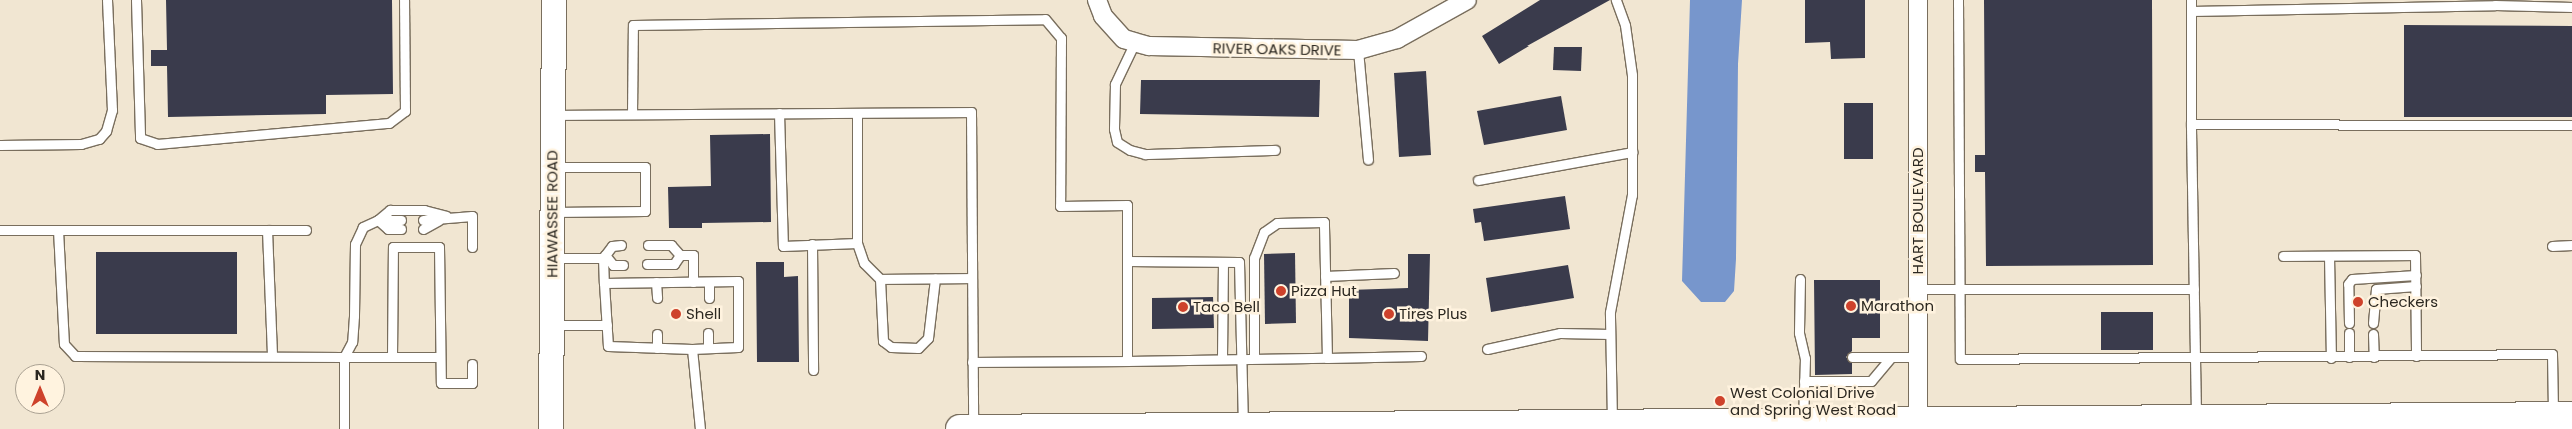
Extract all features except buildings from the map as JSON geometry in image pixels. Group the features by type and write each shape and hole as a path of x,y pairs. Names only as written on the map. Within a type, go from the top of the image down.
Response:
{"highway":[{"path":"960,429 1803,423 1915,426 2109,421 2562,417"},
{"path":"2063,429 2109,421"}],"main road":[{"name":"HIAWASSEE ROAD","path":"551,429 554,0"}],"street":[{"name":"RIVER OAKS DRIVE","path":"1096,0 1103,16 1124,39 1149,46 1358,50 1397,39 1467,0"},
{"name":"HART BOULEVARD","path":"1915,426 1918,357 1918,0"}],"lane":[{"path":"0,145 81,144 99,139 106,131 112,110 107,0"},
{"path":"136,0 140,138 157,144 389,123 405,110 404,0"},
{"path":"1612,424 1610,334 1616,268 1632,195 1632,75 1625,26 1616,0"},
{"path":"1958,0 1957,289 1960,359 2331,358 2552,354 2562,417"},
{"path":"2191,0 2196,420"},
{"path":"2191,11 2495,5 2572,7"},
{"path":"632,114 633,25 1045,19 1061,38 1060,206 1127,205 1127,361"},
{"path":"1135,42 1115,84 1114,129 1117,142 1130,150 1145,154 1275,150"},
{"path":"1358,50 1368,160"},
{"path":"553,115 971,112 973,429"},
{"path":"779,113 783,246 857,243"},
{"path":"857,113 857,243 864,263 880,279 884,340 891,347 918,348 928,338 935,278"},
{"path":"2191,124 2572,125"},
{"path":"1478,180 1632,152"},
{"path":"552,167 645,167 645,211 552,212"},
{"path":"344,429 344,357 352,342 355,244 363,228 378,220 390,210 424,210 446,216 472,216 472,247"},
{"path":"423,225 446,216"},
{"path":"378,220 401,225"},
{"path":"1254,357 1254,258 1264,232 1277,223 1324,222 1327,358"},
{"path":"0,230 306,230"},
{"path":"58,230 64,344 75,356 272,355 440,357"},
{"path":"267,230 272,355"},
{"path":"812,244 813,370"},
{"path":"604,283 738,281 738,346 692,349 608,346 604,283 604,256 612,246 622,245"},
{"path":"648,245 671,245 680,255 693,255 693,282"},
{"path":"2552,246 2572,245"},
{"path":"392,357 393,247 439,247 441,383 472,383 472,364"},
{"path":"647,264 674,264 680,255"},
{"path":"2283,256 2415,255 2416,356"},
{"path":"552,258 604,256 613,265 623,265"},
{"path":"2329,256 2331,358"},
{"path":"1128,260 1239,262 1242,427"},
{"path":"1222,357 1223,263"},
{"path":"1325,276 1394,273"},
{"path":"2349,323 2348,284 2352,279 2416,275"},
{"path":"880,279 972,278"},
{"path":"1800,279 1799,333 1805,358 1803,423"},
{"path":"656,282 656,298"},
{"path":"708,298 709,282"},
{"path":"2373,323 2376,288 2416,286"},
{"path":"1918,289 2194,289"},
{"path":"551,325 607,325"},
{"path":"708,333 708,348"},
{"path":"1487,349 1560,333 1610,334"},
{"path":"2349,333 2349,357"},
{"path":"657,334 657,348"},
{"path":"2373,334 2374,357"},
{"path":"692,349 700,429"},
{"path":"972,362 1127,361 1222,357 1327,358 1421,356"},
{"path":"1805,358 1814,357"},
{"path":"1852,357 1918,357"},
{"path":"1804,381 1871,381 1891,357"}],"water":[{"path":"1690,0 1742,0 1738,64 1736,259 1734,291 1725,302 1701,302 1682,281"}],"place":[{"name":"Pizza Hut","path":"1281,291"},
{"name":"Checkers","path":"2358,302"},
{"name":"Marathon","path":"1851,306"},
{"name":"Taco Bell","path":"1183,307"},
{"name":"Shell","path":"676,314"},
{"name":"Tires Plus","path":"1389,314"},
{"name":"West Colonial Drive and Spring West Road","path":"1720,401"}]}
